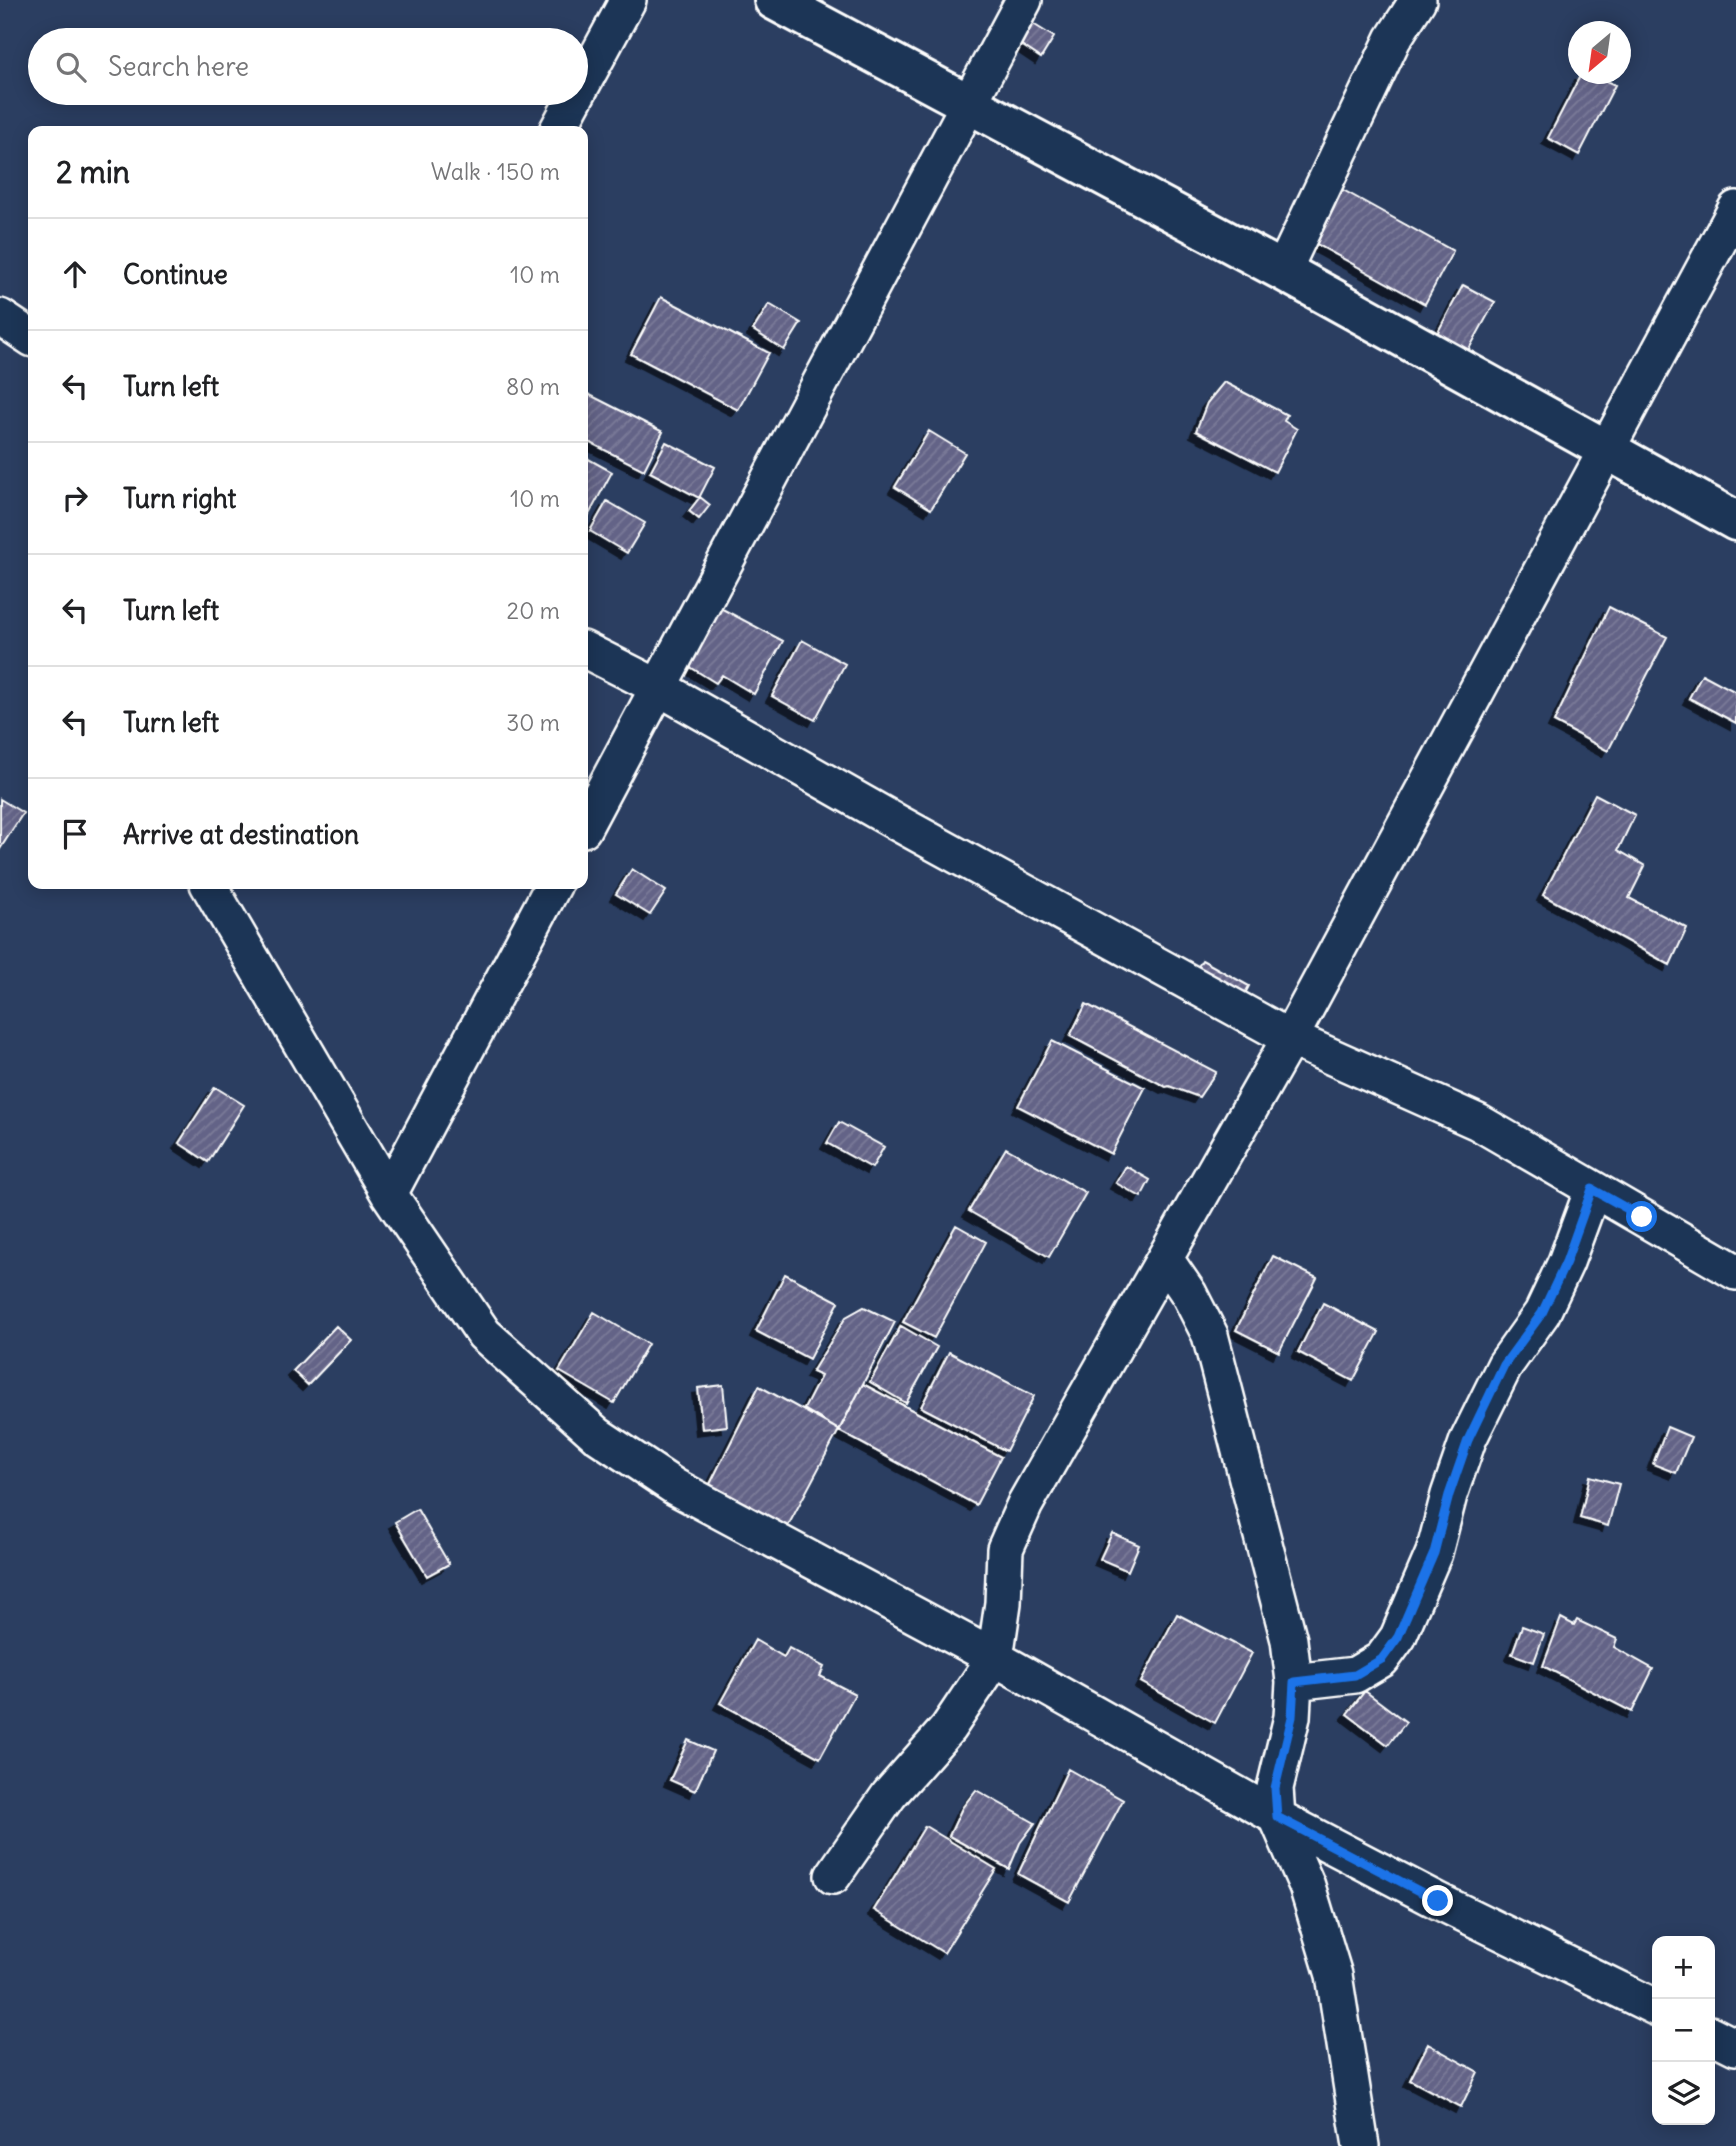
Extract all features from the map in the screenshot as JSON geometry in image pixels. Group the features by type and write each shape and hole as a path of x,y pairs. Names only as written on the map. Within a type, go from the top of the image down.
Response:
{"street":[{"path":"588,73 628,0"},
{"path":"774,0 1283,271 1736,520"},
{"path":"588,820 1024,0"},
{"path":"1283,271 1393,39 1418,0"},
{"path":"559,126 570,105"},
{"path":"833,1877 889,1795 948,1728 995,1657 1003,1603 1005,1549 1026,1504 1290,1038 1736,209"},
{"path":"0,317 28,337"},
{"path":"588,652 658,687 886,817 1290,1038 1478,1122 1736,1272"},
{"path":"211,889 389,1194 484,1334 597,1434 675,1486 995,1657 1277,1817 1438,1901 1652,2006"},
{"path":"389,1194 551,889"},
{"path":"1294,1682 1355,1675 1382,1659 1398,1637 1434,1553 1449,1495 1468,1440 1504,1365 1542,1313 1566,1262 1592,1189"},
{"path":"1165,1259 1189,1294 1210,1335 1289,1640 1294,1682 1292,1717 1275,1788 1277,1817 1307,1886 1334,1975 1361,2146"},
{"path":"1715,2036 1736,2047"}],"building":[{"path":"1030,22 1054,37 1041,58 1017,42"},
{"path":"1576,84 1615,85 1579,155 1548,138"},
{"path":"1334,185 1453,251 1425,304 1304,237"},
{"path":"1463,285 1495,302 1464,358 1433,341"},
{"path":"661,297 769,353 738,410 631,354"},
{"path":"769,304 801,323 784,350 753,330"},
{"path":"1224,382 1287,415 1284,421 1297,429 1275,472 1196,431 1207,403"},
{"path":"588,394 663,432 644,470 588,442"},
{"path":"929,431 965,453 931,509 895,487"},
{"path":"666,442 715,467 699,498 650,472"},
{"path":"588,459 612,472 588,516"},
{"path":"700,497 710,505 699,519 689,511"},
{"path":"607,501 645,523 627,553 590,531"},
{"path":"711,603 783,641 754,694 722,675 716,683 679,660"},
{"path":"1609,607 1667,637 1608,751 1554,722"},
{"path":"802,640 845,664 815,720 772,696"},
{"path":"1702,674 1736,692 1736,723 1689,698"},
{"path":"1595,794 1635,815 1618,850 1645,866 1629,898 1687,928 1670,965 1543,895"},
{"path":"0,799 23,813 0,849"},
{"path":"632,869 666,891 650,915 616,894"},
{"path":"1202,960 1249,986 1237,1009 1189,982"},
{"path":"1086,1004 1216,1072 1199,1097 1166,1087 1070,1036"},
{"path":"1052,1041 1145,1088 1111,1154 1018,1106"},
{"path":"215,1087 244,1105 208,1162 179,1143"},
{"path":"839,1122 884,1147 872,1168 827,1143"},
{"path":"1006,1148 1086,1193 1049,1257 969,1211"},
{"path":"1126,1166 1150,1180 1141,1197 1116,1183"},
{"path":"956,1225 986,1242 934,1338 903,1322"},
{"path":"1273,1256 1317,1278 1279,1352 1236,1330"},
{"path":"785,1274 839,1302 809,1359 756,1331"},
{"path":"1323,1303 1379,1332 1353,1381 1298,1352"},
{"path":"864,1307 895,1322 839,1430 804,1409 821,1376 812,1372 846,1317"},
{"path":"594,1312 648,1344 614,1403 559,1371"},
{"path":"336,1326 351,1340 308,1385 293,1371"},
{"path":"901,1326 937,1347 906,1403 870,1382"},
{"path":"949,1352 1034,1396 1006,1451 921,1407"},
{"path":"863,1384 1001,1457 976,1505 839,1431"},
{"path":"723,1385 727,1426 702,1429 698,1388"},
{"path":"759,1386 839,1430 780,1541 703,1498"},
{"path":"1667,1427 1691,1437 1676,1473 1653,1464"},
{"path":"1590,1476 1619,1484 1608,1526 1580,1518"},
{"path":"417,1509 449,1564 427,1576 395,1522"},
{"path":"1112,1533 1139,1545 1128,1571 1100,1559"},
{"path":"1177,1614 1252,1653 1215,1723 1141,1682"},
{"path":"1561,1618 1574,1625 1577,1620 1617,1639 1614,1647 1653,1669 1632,1712 1543,1666"},
{"path":"1522,1626 1544,1634 1534,1662 1512,1654"},
{"path":"755,1640 784,1657 789,1648 824,1667 820,1676 855,1694 820,1758 720,1703"},
{"path":"1365,1691 1406,1722 1388,1745 1347,1714"},
{"path":"688,1740 713,1751 695,1791 670,1780"},
{"path":"1068,1769 1123,1800 1069,1902 1018,1874"},
{"path":"976,1790 1035,1823 1020,1843 1009,1869 949,1836 962,1808"},
{"path":"925,1826 996,1869 944,1953 874,1910"},
{"path":"1428,2044 1478,2072 1461,2107 1410,2080"}],"route":[{"path":"1438,1901 1277,1817 1275,1788 1292,1717 1294,1682 1355,1675 1382,1659 1398,1637 1434,1553 1449,1495 1468,1440 1504,1365 1542,1313 1566,1262 1592,1189 1642,1217"}]}
